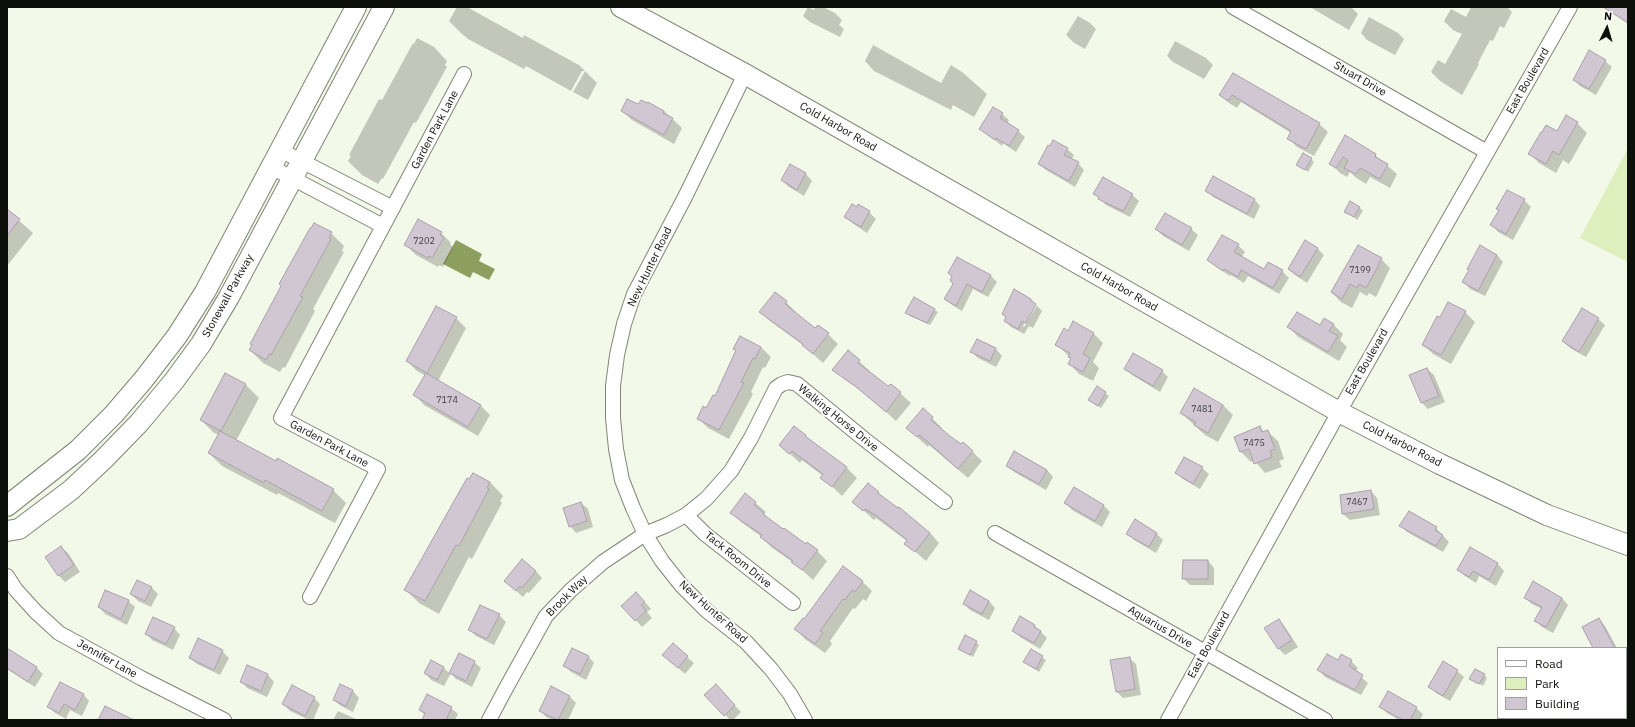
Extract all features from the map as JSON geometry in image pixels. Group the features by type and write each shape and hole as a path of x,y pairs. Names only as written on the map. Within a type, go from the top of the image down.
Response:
{"street":[{"name":"Stonewall Parkway","path":"7,506 78,450 114,414 144,379 177,336 205,292 356,7"},
{"name":"Stonewall Parkway","path":"7,531 18,529 71,490 104,460 139,423 174,381 201,344 229,297 384,7"},
{"name":"Stuart Drive","path":"1233,7 1487,152"},
{"name":"East Boulevard","path":"1168,720 1339,412 1570,7"},
{"name":"Cold Harbor Road","path":"626,8 745,74 1339,412 1440,464 1547,515 1628,545"},
{"name":"Garden Park Lane","path":"310,597 378,469 281,418 464,74"},
{"name":"New Hunter Road","path":"745,74 686,197 634,294 624,324 617,355 613,402 616,449 622,480 633,508 645,534 662,562 681,585 707,610 746,642 772,669 806,720"},
{"path":"280,150 297,170 383,226"},
{"path":"271,167 297,170 393,208"},
{"name":"Walking Horse Drive","path":"645,534 686,515 706,499 731,471 751,438 776,388 788,382 797,384 864,439 945,502"},
{"name":"Tack Room Drive","path":"686,515 705,534 793,603"},
{"name":"Aquarius Drive","path":"995,533 1325,720"},
{"name":"Brook Way","path":"490,720 546,616 570,590 603,562 645,534"},
{"name":"Jennifer Lane","path":"7,576 16,590 36,612 59,633 141,678 224,720"}],"green space":[{"path":"1628,148 1628,262 1580,238"}],"shaded area":[{"path":"456,240 482,254 479,261 495,269 489,280 473,272 470,278 443,264"}],"building":[{"path":"1603,7 1628,7 1628,23"},
{"path":"1589,50 1606,60 1589,89 1573,80"},
{"path":"1233,73 1320,123 1306,149 1287,139 1291,131 1232,95 1228,101 1219,95"},
{"path":"627,99 638,104 641,100 647,103 648,102 673,118 664,135 621,111"},
{"path":"993,107 1003,113 1000,118 1019,130 1009,146 996,138 995,140 979,129"},
{"path":"1566,115 1578,122 1559,155 1553,151 1546,164 1528,154 1546,125 1557,131"},
{"path":"1345,135 1376,154 1375,157 1388,164 1380,179 1360,168 1356,174 1344,168 1348,160 1343,157 1336,168 1329,164"},
{"path":"1053,140 1068,148 1064,155 1079,162 1069,181 1038,164 1048,145 1050,146"},
{"path":"1303,153 1312,158 1305,170 1296,165"},
{"path":"790,164 806,173 797,190 781,180"},
{"path":"1213,176 1255,199 1247,214 1205,191"},
{"path":"1103,177 1133,194 1123,211 1098,199 1099,197 1093,194"},
{"path":"1507,190 1525,199 1506,234 1490,225 1499,210 1496,209"},
{"path":"1350,201 1360,207 1354,217 1344,212"},
{"path":"852,204 857,207 858,204 870,211 861,227 844,217"},
{"path":"7,209 20,219 7,236"},
{"path":"1165,213 1192,228 1182,245 1155,229"},
{"path":"418,219 442,232 440,235 444,237 432,258 429,256 428,258 404,245"},
{"path":"314,223 332,232 329,238 331,239 300,296 303,297 271,355 269,354 266,360 249,350 252,345 250,344 281,286 279,284"},
{"path":"1222,235 1239,244 1234,252 1264,269 1268,262 1283,270 1273,288 1241,270 1238,277 1224,269 1223,271 1207,260"},
{"path":"1305,240 1318,248 1300,277 1288,269"},
{"path":"1358,245 1382,258 1366,288 1359,284 1357,288 1350,284 1342,299 1331,292"},
{"path":"1480,245 1497,255 1478,291 1462,282"},
{"path":"957,257 991,275 982,292 967,284 956,306 944,299 953,284 950,280 952,276 948,273"},
{"path":"1014,289 1031,299 1030,300 1036,304 1026,323 1022,321 1018,329 1004,321 1006,317 1002,314"},
{"path":"775,292 787,301 785,304 815,328 818,325 829,333 813,354 802,345 803,344 759,312"},
{"path":"914,297 935,309 927,323 905,313"},
{"path":"1448,302 1466,311 1441,355 1422,345 1437,316 1440,317"},
{"path":"436,306 457,317 427,373 406,361"},
{"path":"1582,308 1599,318 1579,352 1562,341"},
{"path":"1297,312 1320,325 1324,318 1334,324 1329,331 1338,336 1328,352 1287,327"},
{"path":"1073,321 1094,333 1083,354 1090,358 1083,372 1068,364 1071,358 1068,357 1070,353 1055,345 1064,328 1068,331"},
{"path":"740,336 761,347 755,359 753,358 741,382 744,383 719,430 697,419 703,406 706,408 713,395 715,396 736,350 733,349"},
{"path":"977,339 996,348 990,361 970,352"},
{"path":"848,350 860,360 858,363 888,386 891,384 901,392 886,412 855,386 832,370"},
{"path":"1133,353 1163,370 1153,386 1124,369"},
{"path":"1427,368 1439,396 1421,403 1409,375"},
{"path":"225,373 246,384 221,431 200,420"},
{"path":"426,373 481,405 468,427 413,395"},
{"path":"1097,386 1106,392 1098,406 1088,400"},
{"path":"1194,388 1223,405 1208,433 1194,425 1196,422 1180,413"},
{"path":"923,408 933,417 931,420 950,436 961,444 963,442 973,451 958,469 919,435 917,437 906,428"},
{"path":"794,426 847,467 832,487 820,478 823,474 792,451 789,454 779,445"},
{"path":"1260,426 1262,432 1268,430 1275,449 1270,451 1272,457 1254,464 1249,449 1240,452 1234,437"},
{"path":"220,431 276,461 277,458 334,489 322,511 265,480 264,483 208,453"},
{"path":"1014,451 1047,470 1039,484 1006,466"},
{"path":"1184,457 1203,467 1193,484 1175,473"},
{"path":"473,473 490,482 487,488 489,489 459,546 456,545 425,601 404,590 467,478 469,479"},
{"path":"868,483 879,492 878,493 898,508 899,507 930,533 915,552 904,544 907,540 877,516 865,509 863,511 852,502"},
{"path":"1074,487 1104,505 1095,521 1064,503"},
{"path":"1371,490 1374,509 1342,514 1340,495"},
{"path":"745,493 756,502 754,505 763,512 763,514 783,529 784,528 806,544 807,542 818,550 802,570 791,562 793,561 760,537 762,535 730,513"},
{"path":"581,502 587,521 569,527 563,508"},
{"path":"1409,511 1437,527 1435,530 1443,535 1436,546 1399,526"},
{"path":"1135,519 1157,533 1149,547 1126,534"},
{"path":"61,546 74,565 58,576 45,557"},
{"path":"1470,547 1498,563 1489,580 1473,571 1469,577 1457,570"},
{"path":"522,559 536,571 522,588 520,586 516,591 504,581"},
{"path":"1183,560 1208,560 1208,579 1182,579"},
{"path":"843,566 863,581 855,592 852,590 845,600 843,599 820,631 823,633 815,644 794,629 803,618 804,619"},
{"path":"137,580 152,587 145,601 130,594"},
{"path":"1533,581 1562,598 1546,627 1534,621 1542,607 1524,598"},
{"path":"105,590 129,600 121,619 98,607"},
{"path":"970,590 989,601 982,614 963,604"},
{"path":"636,592 645,602 641,605 646,611 635,621 621,606"},
{"path":"480,605 500,614 487,639 468,630"},
{"path":"1020,616 1035,625 1034,627 1041,631 1034,643 1012,631"},
{"path":"153,617 175,627 166,644 145,634"},
{"path":"1599,618 1614,647 1592,647 1582,627"},
{"path":"1279,619 1292,640 1278,649 1264,628"},
{"path":"965,635 977,641 970,655 958,649"},
{"path":"198,638 223,650 214,670 189,658"},
{"path":"673,643 688,656 678,668 662,655"},
{"path":"7,648 37,667 28,682 7,668"},
{"path":"572,648 589,656 580,674 563,666"},
{"path":"1031,649 1043,656 1036,669 1023,662"},
{"path":"459,653 475,661 466,681 449,673"},
{"path":"1327,654 1338,660 1341,654 1352,660 1349,666 1363,675 1355,690 1317,670"},
{"path":"1130,657 1135,689 1116,692 1110,660"},
{"path":"431,660 444,667 437,680 424,673"},
{"path":"1443,661 1458,670 1443,696 1428,687"},
{"path":"247,665 268,674 261,691 240,682"},
{"path":"1475,669 1485,674 1479,684 1469,679"},
{"path":"60,682 84,694 75,710 64,704 59,713 47,707"},
{"path":"340,684 353,690 346,706 333,700"},
{"path":"716,684 735,705 724,716 704,695"},
{"path":"292,685 315,697 305,716 282,704"},
{"path":"551,686 570,696 558,720 539,711"},
{"path":"1388,691 1417,707 1410,720 1403,720 1379,707"},
{"path":"427,694 452,707 446,720 422,720 425,713 419,710"},
{"path":"105,706 134,720 98,720"}]}
